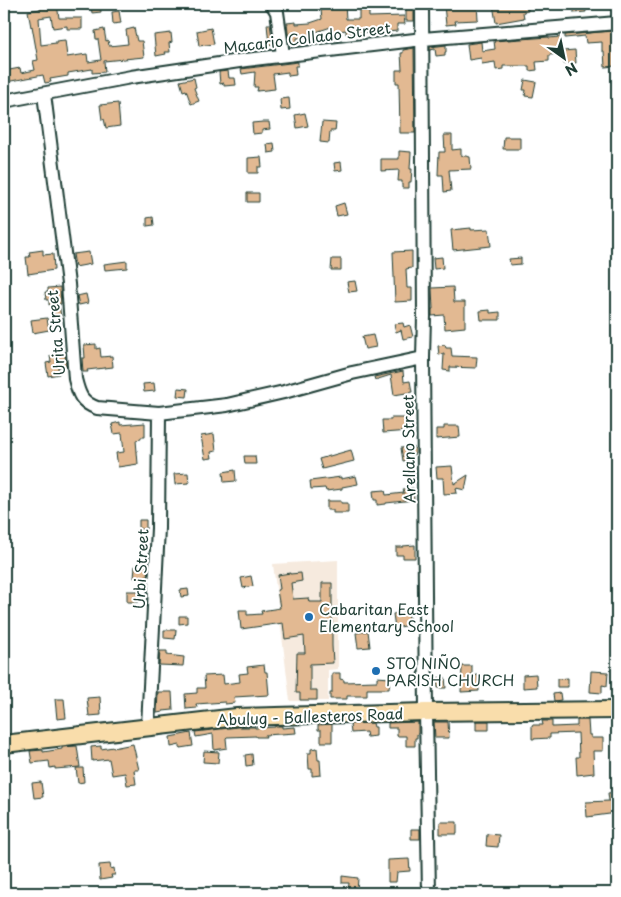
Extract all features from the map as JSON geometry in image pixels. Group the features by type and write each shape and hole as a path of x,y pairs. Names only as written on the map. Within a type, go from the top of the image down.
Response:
{"main road":[{"name":"Abulug - Ballesteros Road","path":"4,744 237,717 426,712 617,710"}],"street":[{"path":"272,4 277,12 283,55"},
{"name":"Arellano Street","path":"422,4 423,358 429,893"},
{"name":"Macario Collado Street","path":"4,101 131,77 283,55 423,39 617,24"},
{"name":"Urita Street","path":"44,94 68,284 75,380 82,398 88,404 97,408 159,413 227,405 284,392 352,373 423,358"},
{"name":"Urbi Street","path":"148,726 158,528 159,413"}],"shaded area":[{"name":"Cabaritan East Elementary School","path":"338,560 338,669 328,670 328,701 290,701 273,564"}],"building":[{"path":"40,4 57,4 59,18 82,18 82,29 67,29 67,26 53,28 51,16 39,18 41,45 65,40 67,57 87,54 88,62 101,60 95,31 104,29 109,46 128,44 126,30 134,28 137,41 142,41 144,57 104,61 105,72 92,73 92,69 68,73 68,76 50,79 51,82 45,83 43,75 6,82 4,71 20,68 21,73 35,70 33,61 38,60 28,11 40,9"},
{"path":"100,4 101,12 92,13 91,6"},
{"path":"332,4 345,4 346,19 359,19 359,4 369,4 369,17 404,16 405,24 397,24 397,31 372,33 346,34 346,30 332,32 331,27 313,33 313,37 297,38 297,42 289,43 287,23 310,23 322,19 321,10 332,8"},
{"path":"406,4 414,4 414,21 406,21"},
{"path":"477,4 478,20 455,21 456,24 446,25 444,5"},
{"path":"493,4 528,4 528,11 523,12 524,18 496,23"},
{"path":"574,4 585,4 586,12 574,13"},
{"path":"119,11 121,23 113,24 112,12"},
{"path":"267,24 270,24 273,44 269,45"},
{"path":"211,28 214,44 199,46 197,31"},
{"path":"613,31 616,50 614,50 615,66 605,67 602,42 586,43 585,36 565,38 565,35"},
{"path":"171,33 170,52 156,56 154,35"},
{"path":"560,37 561,54 549,55 549,61 536,62 537,70 529,71 529,66 503,66 503,69 496,70 495,62 482,64 481,58 469,60 467,44 481,42 482,51 495,49 494,41"},
{"path":"446,45 445,55 436,56 435,49 430,50 430,47"},
{"path":"414,48 415,133 400,133 399,83 396,83 396,70 402,70 401,53 403,53 403,50"},
{"path":"575,50 576,63 564,64 563,51"},
{"path":"298,62 298,66 295,66 296,75 288,76 288,72 273,74 275,89 257,91 258,87 254,87 255,72 242,74 241,69"},
{"path":"228,71 229,78 235,78 236,85 224,86 224,83 220,84 219,72"},
{"path":"194,78 196,87 194,88 199,101 191,104 186,90 183,91 180,81"},
{"path":"525,80 536,82 533,97 525,96 526,90 523,90"},
{"path":"289,98 290,109 281,110 280,99"},
{"path":"118,103 120,126 106,128 104,119 102,120 100,105"},
{"path":"305,113 308,126 297,128 295,115"},
{"path":"269,122 270,129 262,130 262,133 253,134 252,123"},
{"path":"322,122 336,123 335,131 330,131 329,143 320,142"},
{"path":"444,135 452,135 452,150 461,149 461,155 470,157 471,169 449,170 451,191 444,192 443,175 438,175 439,152 445,152"},
{"path":"504,137 520,137 520,149 503,149"},
{"path":"274,143 275,152 268,153 267,144"},
{"path":"399,151 411,152 410,169 412,169 409,188 402,188 402,181 398,181 399,170 381,171 381,159 399,159"},
{"path":"261,157 262,167 258,167 258,173 248,173 248,158"},
{"path":"341,162 342,170 335,171 334,163"},
{"path":"247,193 259,193 259,202 247,202"},
{"path":"344,203 347,214 337,216 335,206"},
{"path":"153,217 154,225 147,226 147,218"},
{"path":"471,228 471,230 489,229 491,246 453,250 451,230"},
{"path":"43,250 43,255 53,254 54,270 28,274 26,257 30,257 29,252"},
{"path":"412,251 412,268 406,269 407,288 412,288 412,301 395,302 393,252"},
{"path":"89,252 91,264 75,267 73,254"},
{"path":"442,257 443,268 434,269 433,258"},
{"path":"521,258 521,264 510,265 509,259"},
{"path":"332,259 341,259 341,270 331,270"},
{"path":"127,261 127,268 105,270 104,264"},
{"path":"355,281 357,291 349,292 347,282"},
{"path":"60,287 61,304 59,304 61,316 54,317 53,305 49,305 45,292 48,292 48,288"},
{"path":"453,287 454,302 465,302 465,327 445,329 444,315 432,316 432,288"},
{"path":"86,294 88,303 79,305 77,296"},
{"path":"490,310 490,313 500,312 500,320 481,320 480,311"},
{"path":"47,318 49,330 33,333 31,320"},
{"path":"403,323 404,327 410,325 413,337 403,339 401,330 396,332 394,324"},
{"path":"373,335 376,347 365,349 362,337"},
{"path":"96,344 96,349 100,348 101,357 112,356 113,367 83,372 82,358 85,358 84,345"},
{"path":"445,345 446,348 451,348 452,356 477,357 476,368 450,367 450,371 443,370 444,354 439,355 438,346"},
{"path":"65,354 66,366 58,367 59,374 48,376 46,363 51,362 50,356"},
{"path":"403,371 404,382 410,381 412,392 394,395 391,375 375,380 374,377"},
{"path":"154,383 155,391 144,392 143,384"},
{"path":"178,388 188,389 187,397 177,396"},
{"path":"391,418 408,418 409,431 383,433 382,420 391,420"},
{"path":"120,422 120,425 145,423 145,437 136,440 138,464 118,467 116,453 124,452 122,433 114,434 112,424"},
{"path":"444,426 459,426 460,437 436,439 436,429 444,429"},
{"path":"214,434 216,451 211,452 212,458 205,459 201,436"},
{"path":"401,448 415,448 415,454 411,455 411,460 403,461"},
{"path":"351,450 354,461 322,469 319,459"},
{"path":"244,456 255,456 256,464 245,464"},
{"path":"452,466 454,484 468,475 465,490 456,488 457,493 444,494 443,478 437,478 436,467"},
{"path":"235,470 236,481 224,482 223,472"},
{"path":"188,473 189,483 175,484 174,474"},
{"path":"356,476 358,484 342,487 342,489 326,491 325,488 311,489 310,481"},
{"path":"413,488 414,500 377,505 377,500 374,500 373,491 385,490 386,495 404,493 403,489"},
{"path":"327,501 348,503 348,513 333,513 333,510 327,510"},
{"path":"139,520 146,520 146,529 139,529"},
{"path":"415,545 415,558 403,558 403,555 396,555 396,547"},
{"path":"135,566 148,566 147,578 134,578"},
{"path":"301,573 302,581 291,583 293,599 308,598 309,602 322,602 322,583 332,583 333,663 310,664 310,690 317,690 317,700 300,700 300,693 296,693 297,653 305,653 304,636 285,639 283,623 241,629 239,610 247,610 247,615 262,614 261,611 280,608 277,590 280,589 278,575"},
{"path":"251,576 253,586 243,588 241,578"},
{"path":"188,589 189,596 181,597 180,590"},
{"path":"127,591 138,591 138,602 127,602"},
{"path":"408,611 410,625 395,628 393,614"},
{"path":"179,616 187,616 187,623 179,624"},
{"path":"164,630 176,630 175,639 164,638"},
{"path":"368,631 370,647 358,648 356,633"},
{"path":"160,651 167,651 167,655 184,657 183,666 159,665"},
{"path":"264,665 265,672 267,672 269,695 234,697 235,703 196,704 197,708 186,709 185,694 197,693 197,688 205,688 204,676 223,675 224,684 240,682 239,674 248,673 247,667"},
{"path":"462,666 472,666 472,676 478,675 479,691 461,692"},
{"path":"591,671 608,672 607,686 602,685 602,693 590,692"},
{"path":"332,673 340,673 340,679 344,680 344,682 377,681 377,677 390,678 389,689 367,689 367,696 347,696 347,699 330,699 330,693 332,693"},
{"path":"536,674 537,687 523,688 523,675"},
{"path":"445,677 446,688 438,688 437,678"},
{"path":"568,678 568,687 557,687 557,679"},
{"path":"158,692 172,692 173,710 157,713"},
{"path":"560,693 561,700 554,701 553,694"},
{"path":"100,697 101,715 89,716 87,698"},
{"path":"55,699 64,699 66,718 57,719"},
{"path":"577,720 588,720 591,738 603,738 603,751 593,751 594,773 577,775 576,757 579,757 578,733 550,734 550,738 532,739 532,725 543,725 542,721 552,721 552,727 577,726"},
{"path":"476,721 489,721 489,730 476,730"},
{"path":"418,722 415,746 406,746 406,736 397,736 397,728 388,728 388,723"},
{"path":"434,722 448,722 449,738 435,738"},
{"path":"373,723 374,727 376,727 376,736 367,737 366,732 351,733 350,724"},
{"path":"332,724 332,742 321,742 321,730 318,730 318,725"},
{"path":"282,726 282,728 295,727 296,733 265,735 266,737 227,737 227,748 214,750 213,734 196,737 195,732 238,727"},
{"path":"191,733 193,746 180,748 180,745 171,747 170,737"},
{"path":"133,744 139,770 134,770 136,784 127,785 125,773 112,775 109,759 92,761 91,747 101,746 101,749"},
{"path":"77,746 80,767 55,769 55,767 50,768 49,761 32,763 30,751 43,750 43,752 62,749 62,747"},
{"path":"317,748 321,775 312,776 312,769 309,769 308,753 311,753 311,749"},
{"path":"204,751 219,752 218,763 203,762"},
{"path":"252,754 253,765 246,766 245,755"},
{"path":"76,768 83,768 84,782 78,783"},
{"path":"41,782 43,797 34,798 32,783"},
{"path":"617,792 617,813 587,817 586,802 609,801 608,793"},
{"path":"440,822 457,822 457,834 440,834"},
{"path":"411,829 420,829 420,839 411,839"},
{"path":"487,834 499,835 498,847 486,846"},
{"path":"409,859 410,871 397,872 396,882 388,882 388,860"},
{"path":"110,864 111,869 114,868 115,875 111,875 112,878 100,880 99,865"},
{"path":"342,876 358,878 357,892 348,891 349,883 342,883"}],"place":[{"name":"Cabaritan East Elementary School","path":"309,617"},
{"name":"STO NIÑO PARISH CHURCH","path":"376,671"}]}
